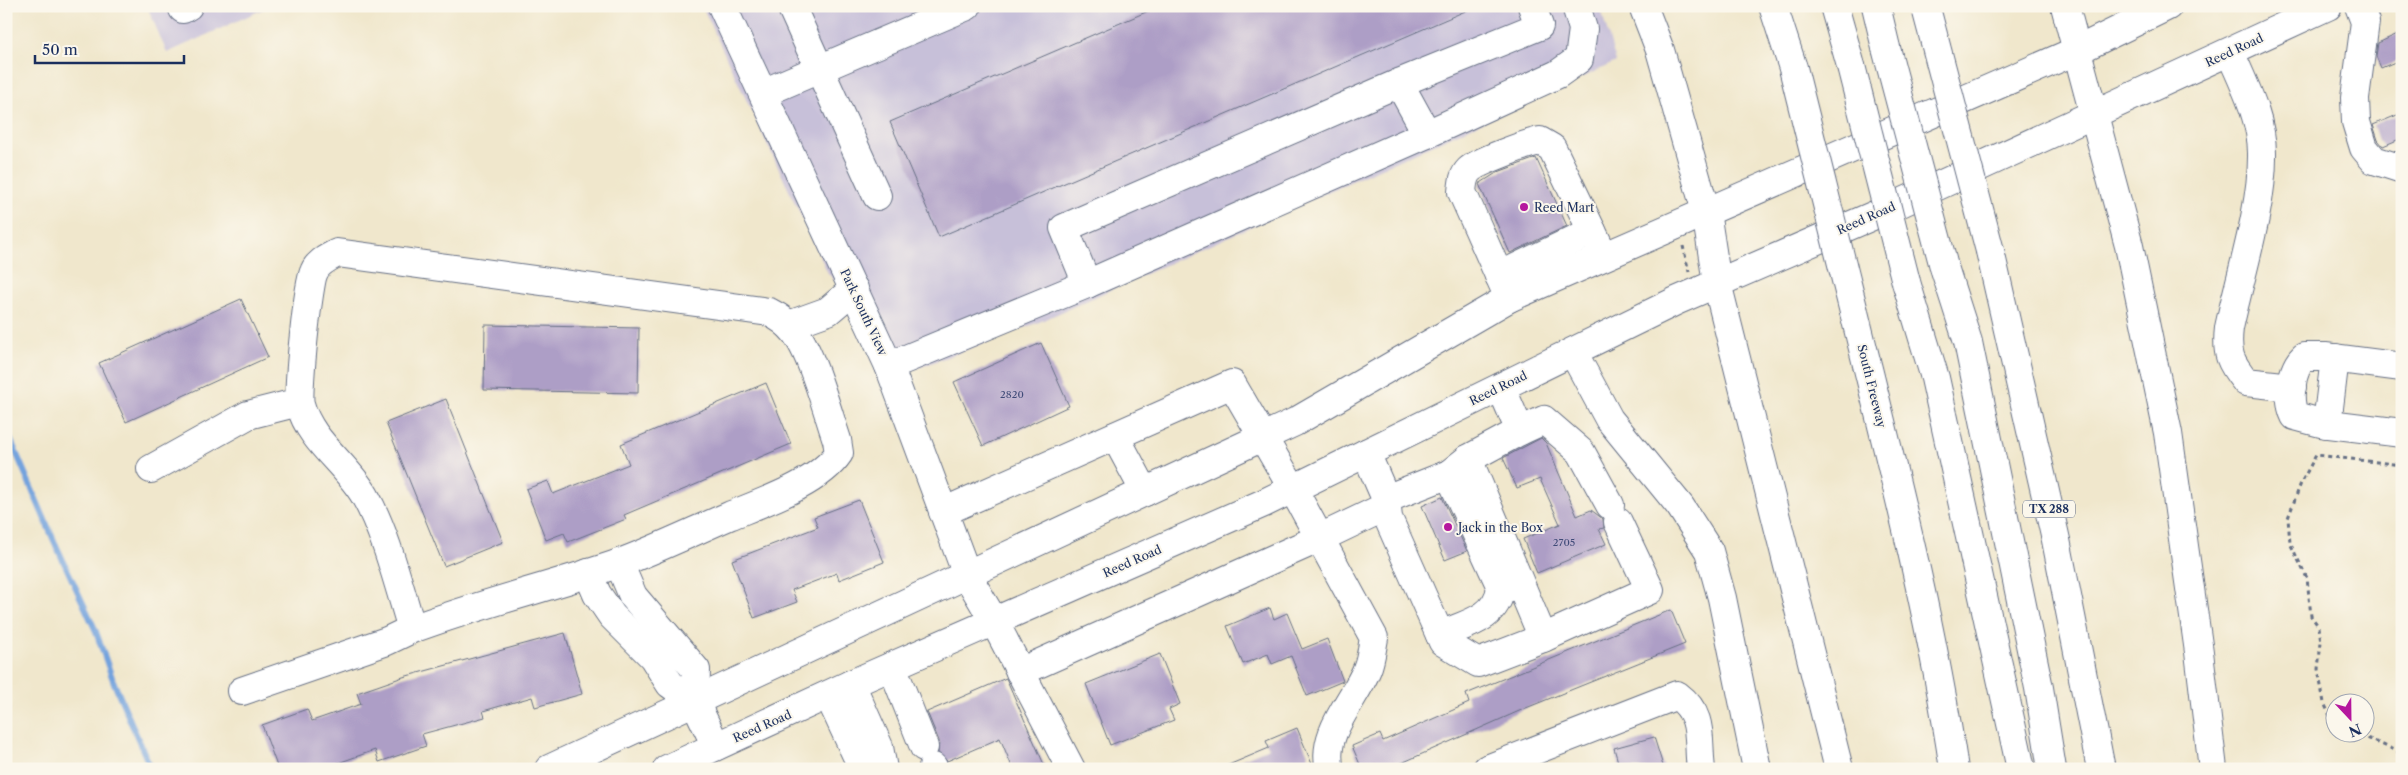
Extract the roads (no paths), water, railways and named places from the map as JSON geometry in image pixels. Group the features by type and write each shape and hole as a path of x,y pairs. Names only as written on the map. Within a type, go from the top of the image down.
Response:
{"main road":[{"path":"182,6 183,9 188,6"},
{"name":"Park South View","path":"722,6 889,366 966,575 994,621 1071,769"},
{"path":"791,6 877,196"},
{"path":"764,93 967,6"},
{"path":"1087,284 1064,228 1399,83 1538,26 1532,6"},
{"path":"889,366 1087,284 1558,74 1579,59 1583,29 1576,6"},
{"path":"1643,6 1660,50 1706,212 1717,283 1839,769"},
{"name":"South Freeway","path":"1773,6 1792,68 1910,543 1948,723 1954,769"},
{"path":"1834,6 1906,282 1935,378 2021,769"},
{"path":"1876,6 1944,267 1968,342 2039,688 2052,769"},
{"path":"2065,6 2129,246 2168,433 2199,652 2213,769"},
{"path":"1504,287 1604,256 2078,50 2168,6"},
{"name":"Reed Road","path":"667,769 703,757 892,666 1293,489 1717,283 1877,214 2328,6"},
{"path":"2359,6 2366,22 2355,98 2356,122 2364,148 2374,160 2402,170"},
{"name":"TX 288","path":"1926,9 1990,250 2056,540 2101,769"},
{"path":"2230,52 2255,113 2262,152 2258,200 2228,328 2226,348 2233,366 2246,382 2292,387"},
{"path":"1399,83 1427,134"},
{"path":"1504,287 1462,192 1463,178 1470,169 1528,143 1540,141 1552,148 1604,256"},
{"path":"549,769 1295,422 1592,231"},
{"path":"242,691 387,641 412,629 458,612 618,563 765,501 831,464 839,453 837,440 804,347 789,325 769,312 337,253 324,260 314,271 308,294 299,402 310,429 365,496 384,541 412,629"},
{"path":"789,325 828,311 854,289"},
{"path":"1573,352 1610,419 1680,506 1709,551 1722,598 1757,769"},
{"path":"2402,367 2335,358 2304,357 2297,363 2290,407 2295,416 2327,424 2402,433"},
{"path":"2327,424 2335,358"},
{"path":"943,512 1232,384 1293,489 1374,638 1368,668 1337,724 1327,753 1330,769"},
{"path":"1501,387 1520,430"},
{"path":"151,469 248,415 299,402"},
{"path":"1020,672 1320,538 1386,502 1458,466 1520,430 1544,420 1581,452 1614,513 1650,590 1543,638 1478,663 1443,642 1388,518 1386,502 1366,453"},
{"path":"1115,436 1145,492"},
{"path":"1440,635 1492,611 1500,600 1502,587 1486,557 1458,466"},
{"path":"1458,466 1543,638"},
{"path":"618,563 633,596 696,670 694,702 703,757"},
{"path":"588,573 598,594 612,616 653,657 670,684 694,702"},
{"path":"892,666 930,761"},
{"path":"841,690 863,769"},
{"path":"841,690 879,747 883,769"},
{"path":"1487,769 1677,695 1687,703 1695,718 1700,737 1701,769"}],"waterway":[{"path":"6,429 55,543 95,629 114,683 151,769"}],"place":[{"name":"Reed Mart","path":"1524,207"},
{"name":"Jack in the Box","path":"1448,527"}]}
